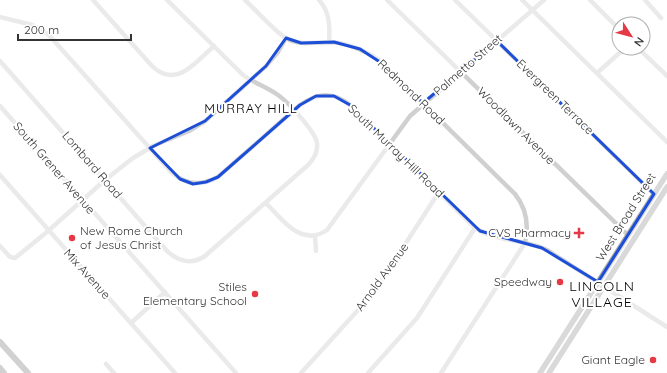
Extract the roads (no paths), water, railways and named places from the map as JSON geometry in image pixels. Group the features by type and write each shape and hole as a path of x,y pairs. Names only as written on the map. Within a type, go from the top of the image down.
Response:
{"highway":[{"path":"0,342 28,373"},
{"path":"0,368 4,373"}],"main road":[{"name":"West Broad Street","path":"542,372 667,174"},
{"path":"656,204 657,196 667,180"},
{"name":"West Broad Street","path":"549,373 667,187"}],"street":[{"path":"93,0 152,66 163,74 173,75 182,73 214,46"},
{"path":"167,0 243,75 278,95 294,110 315,137 317,142 316,151 312,161 266,203 298,233 308,236 315,236 316,251"},
{"name":"Redmond Road","path":"245,0 286,38 301,43 329,42 353,46 373,56 388,68 518,198 524,208 526,217 527,230 525,243"},
{"path":"319,0 326,9 328,15 330,28 329,42"},
{"name":"Woodlawn Avenue","path":"387,0 628,236"},
{"name":"Evergreen Terrace","path":"456,0 654,194"},
{"path":"522,0 667,142"},
{"name":"Palmetto Street","path":"315,236 322,233 330,226 410,116 423,103 544,0"},
{"path":"590,0 611,21"},
{"path":"645,0 661,18"},
{"name":"South Murray Hill Road","path":"0,17 32,25 48,34 172,173 180,179 194,184 206,182 218,177 304,102 316,96 334,96 350,105 475,228 492,237 525,243 547,250 667,327"},
{"path":"0,246 8,256 13,258 16,257 49,231 105,180 133,158 150,148 197,126 251,80 272,59 286,38"},
{"path":"597,73 616,56"},
{"path":"646,56 667,76"},
{"name":"Lombard Road","path":"0,61 175,258 188,262 205,256 266,203"},
{"name":"South Grener Avenue","path":"0,107 236,373"},
{"name":"Mix Avenue","path":"0,175 175,373"},
{"name":"Arnold Avenue","path":"301,373 378,286 439,192"},
{"path":"368,373 417,318 475,228"},
{"path":"441,373 525,243"},
{"path":"131,323 165,292"},
{"path":"106,364 114,373"}],"place":[{"name":"CVS Pharmacy","path":"579,233"},
{"name":"New Rome Church of Jesus Christ","path":"72,238"},
{"name":"Speedway","path":"560,282"},
{"name":"Stiles Elementary School","path":"255,294"},
{"name":"Giant Eagle","path":"653,360"}],"district":[{"name":"MURRAY HILL","path":"251,108"},
{"name":"LINCOLN VILLAGE","path":"602,294"}]}
